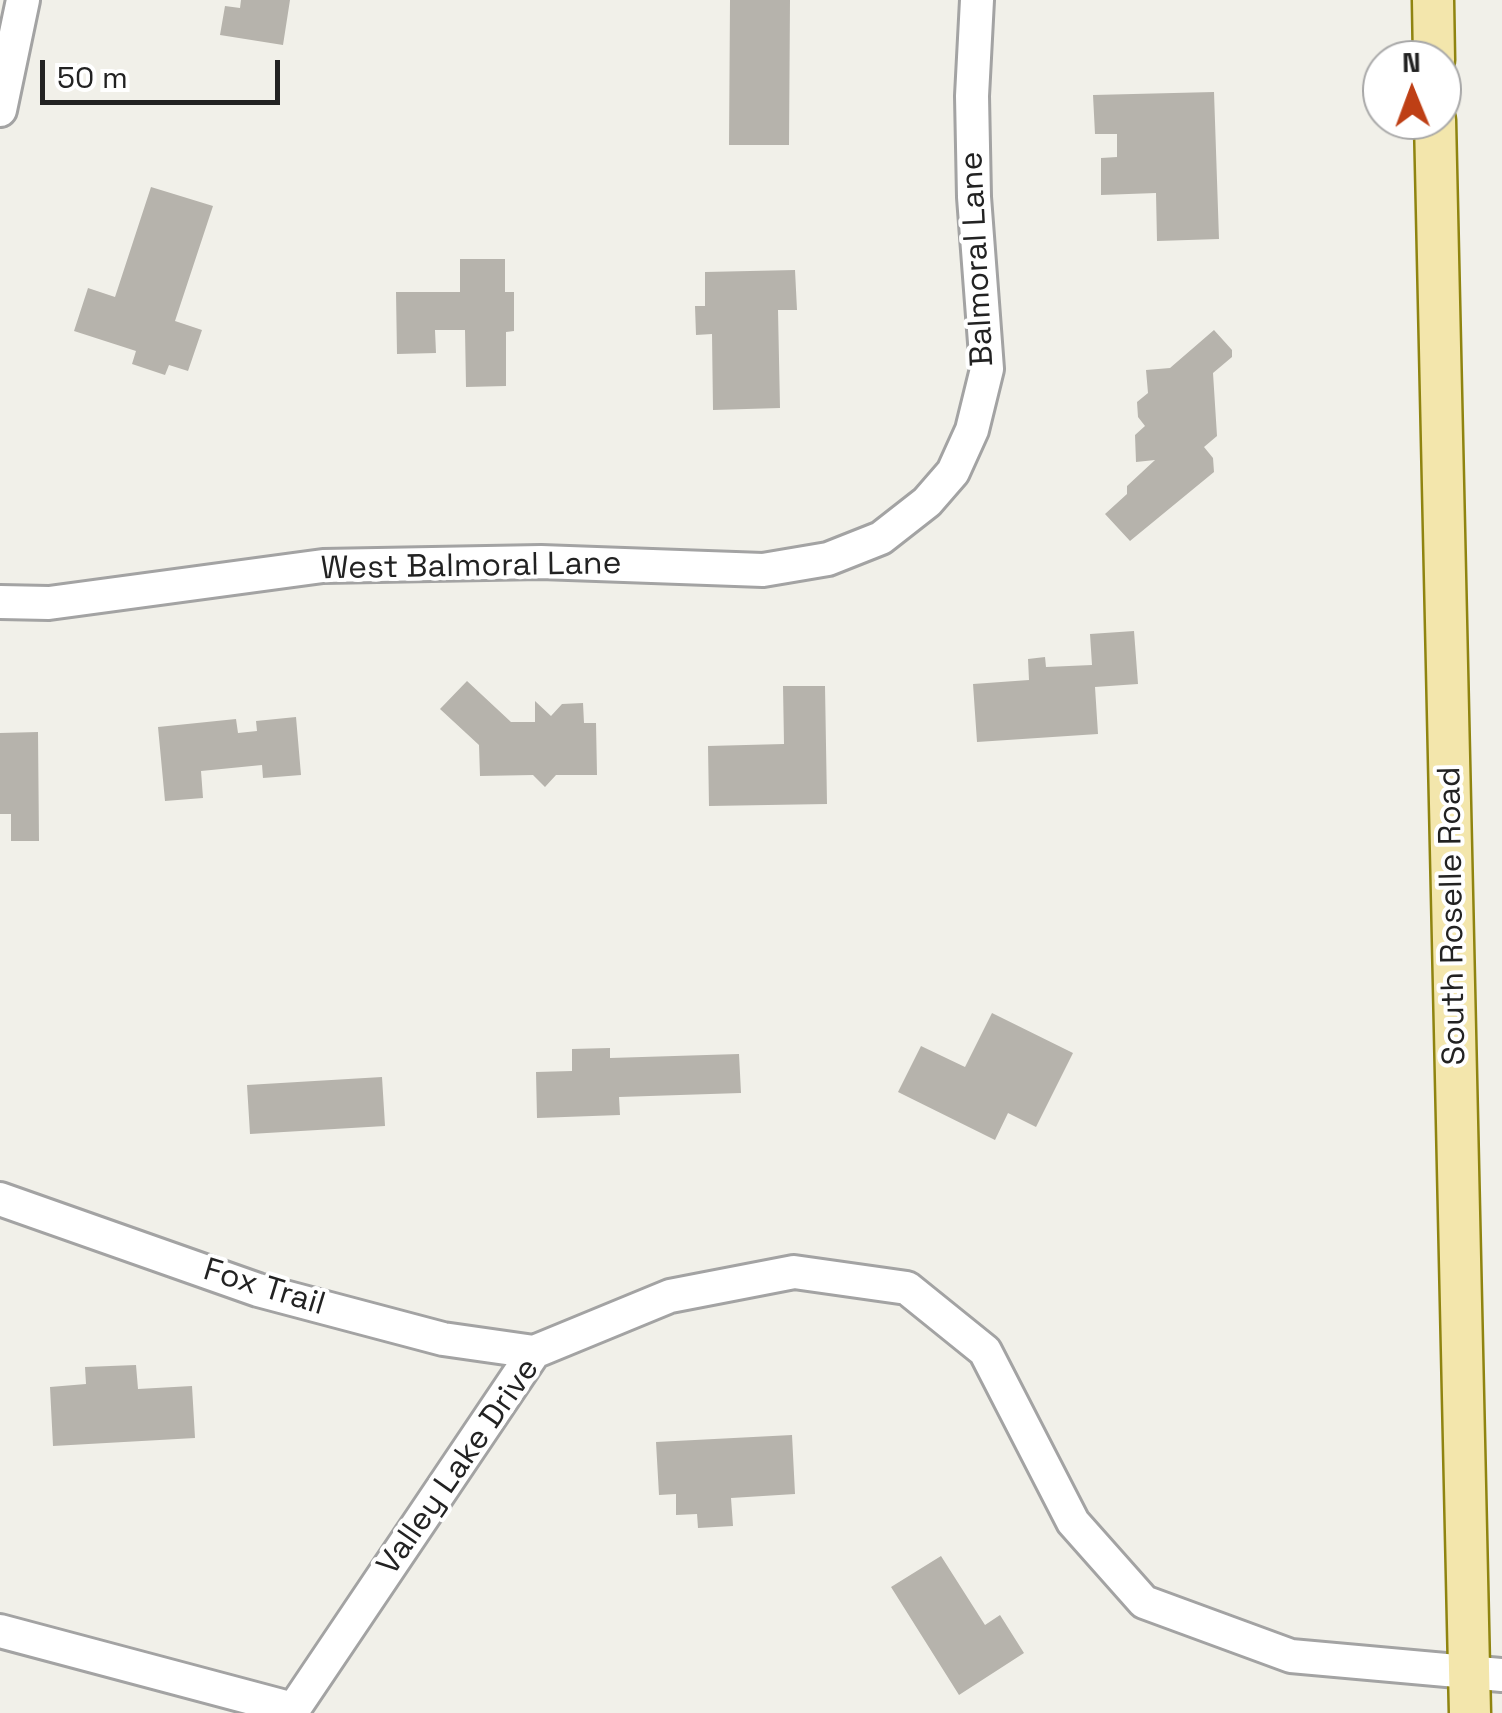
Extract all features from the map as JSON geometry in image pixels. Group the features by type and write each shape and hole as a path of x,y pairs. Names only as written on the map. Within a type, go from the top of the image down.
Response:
{"main road":[{"path":"1433,0 1434,40"},
{"name":"South Roselle Road","path":"1437,140 1486,1673 1470,1713"}],"street":[{"path":"0,110 23,0"},
{"name":"Balmoral Lane","path":"927,502 953,472 972,430 986,369 974,197 972,96 977,0"},
{"name":"West Balmoral Lane","path":"0,602 49,603 341,566 541,562 763,570 828,559 881,538 927,502"},
{"name":"Fox Trail","path":"0,1198 258,1290 443,1339 534,1352"},
{"name":"Valley Lake Drive","path":"292,1711 534,1352 670,1296 794,1272 907,1288 985,1351 1072,1522 1144,1602 1291,1656 1486,1673"},
{"path":"0,1631 292,1711"}],"building":[{"path":"241,0 290,0 283,45 220,35 225,6 240,8"},
{"path":"730,0 790,0 789,145 729,145"},
{"path":"1214,92 1219,239 1157,241 1156,193 1101,195 1101,158 1117,157 1117,134 1095,134 1093,95"},
{"path":"151,187 213,206 175,321 202,330 188,371 169,365 165,375 132,364 136,351 74,331 88,288 115,297"},
{"path":"460,259 505,259 505,292 514,292 514,331 506,332 506,386 466,387 465,330 435,330 436,353 397,354 396,292 460,292"},
{"path":"795,270 797,310 778,310 780,408 713,410 712,334 696,335 695,306 705,306 705,272"},
{"path":"1214,330 1232,350 1232,357 1213,373 1217,436 1204,447 1213,458 1214,472 1130,541 1105,514 1155,460 1136,462 1135,435 1145,426 1138,417 1137,402 1148,393 1146,370 1170,368"},
{"path":"1134,631 1138,684 1095,687 1098,734 977,742 973,684 1029,680 1028,659 1045,657 1046,667 1092,665 1090,634"},
{"path":"467,681 511,722 535,722 535,701 551,716 562,704 583,703 584,723 596,723 597,775 556,775 545,787 533,775 480,776 479,745 440,709"},
{"path":"783,686 825,686 827,804 709,806 708,746 784,744"},
{"path":"296,717 301,775 263,778 262,765 201,771 203,798 165,801 158,727 236,719 238,733 257,731 256,721"},
{"path":"38,732 39,841 11,841 11,814 0,814 0,733"},
{"path":"992,1013 1073,1053 1036,1127 1008,1113 995,1140 898,1092 921,1046 965,1067"},
{"path":"610,1048 610,1058 739,1054 741,1093 619,1097 620,1115 537,1118 536,1072 572,1071 572,1049"},
{"path":"382,1077 385,1126 250,1134 247,1085"},
{"path":"136,1365 138,1389 192,1386 195,1438 53,1446 50,1387 86,1384 85,1367"},
{"path":"792,1435 795,1494 731,1498 733,1526 698,1528 697,1514 676,1515 676,1494 659,1495 656,1442"},
{"path":"941,1556 985,1625 1000,1615 1024,1653 959,1695 891,1587"}]}
